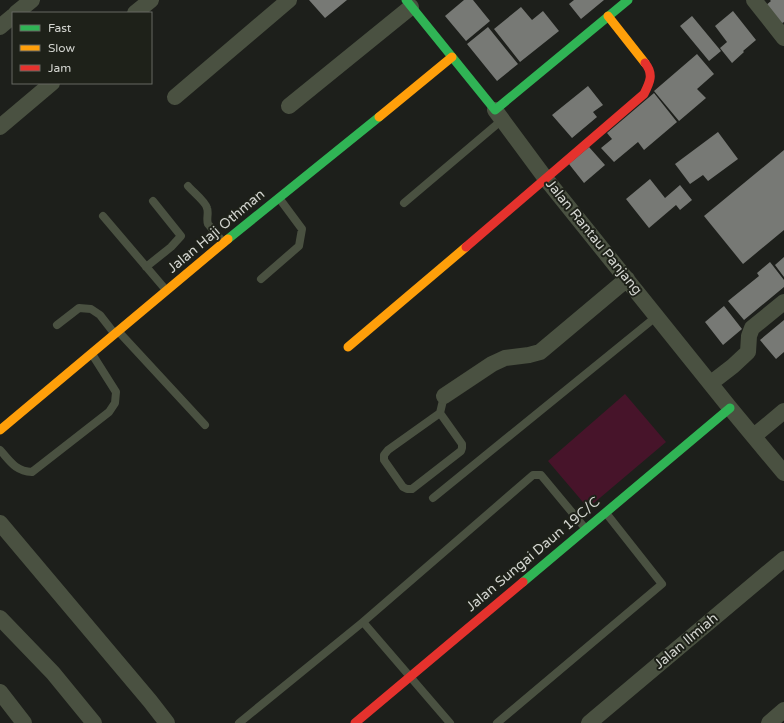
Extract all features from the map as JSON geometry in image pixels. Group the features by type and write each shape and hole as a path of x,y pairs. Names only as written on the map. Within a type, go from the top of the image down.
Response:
{"street":[{"path":"17,12 32,0"},
{"path":"137,12 151,0"},
{"path":"174,97 289,0"},
{"path":"498,115 608,16 628,0"},
{"path":"754,0 784,38"},
{"path":"289,106 408,3"},
{"name":"Jalan Rantau Panjang","path":"408,3 498,115 546,179 784,473"},
{"path":"348,347 644,94 650,82 650,69 608,16"},
{"path":"0,27 12,17"},
{"name":"Jalan Haji Othman","path":"0,430 90,353 279,197 452,57"},
{"path":"0,127 51,84"},
{"path":"444,396 492,364 505,358 540,352 627,279"},
{"path":"711,384 748,352 749,336 752,328 784,302"},
{"name":"Jalan Sungai Daun 19C/C","path":"355,723 409,676 730,408"},
{"path":"754,436 784,411"},
{"path":"0,523 167,723"},
{"name":"Jalan Ilmiah","path":"589,723 784,559"},
{"path":"0,618 53,673 94,723"},
{"path":"0,692 24,723"},
{"path":"769,723 784,710"}],"lane":[{"path":"404,202 498,115"},
{"path":"188,186 206,205 208,210 208,224 225,243"},
{"path":"260,279 299,246 302,229 279,197"},
{"path":"146,267 171,247 181,236 153,201"},
{"path":"103,216 166,291"},
{"path":"57,325 78,308 91,309 100,315 205,425"},
{"path":"433,498 657,316"},
{"path":"0,450 16,468 23,471 32,472 109,412 115,403 116,392 90,353"},
{"path":"440,413 462,444 461,451 412,489 407,489 384,460 384,454 440,413 444,396"},
{"path":"239,723 363,622 533,475 541,476 586,528"},
{"path":"497,723 662,584 606,512"},
{"path":"363,622 450,723"}],"shaded area":[{"path":"625,394 666,442 588,508 548,461"}],"building":[{"path":"309,0 347,0 325,18"},
{"path":"464,0 473,0 490,21 466,41 445,16"},
{"path":"574,0 604,0 581,19 569,4"},
{"path":"770,0 784,0 784,22 779,25 765,6 771,1"},
{"path":"521,7 532,20 543,11 559,31 520,62 494,29"},
{"path":"733,11 756,40 732,63 720,48 727,42 715,26"},
{"path":"692,16 721,51 709,61 680,26"},
{"path":"488,27 518,64 497,81 467,44"},
{"path":"697,54 714,74 697,89 706,98 679,121 654,91"},
{"path":"588,86 603,105 593,112 597,117 572,138 552,115"},
{"path":"654,93 677,122 644,150 638,142 614,162 601,148 612,139 607,133"},
{"path":"718,132 738,159 708,181 703,175 690,184 675,164"},
{"path":"589,147 605,165 584,183 569,164"},
{"path":"784,150 784,230 743,264 704,216"},
{"path":"650,179 665,198 680,185 692,200 680,210 676,205 649,228 626,199"},
{"path":"784,257 784,277 775,265"},
{"path":"770,262 784,280 784,287 744,320 728,301 759,276 757,273"},
{"path":"724,306 742,329 723,345 705,322"},
{"path":"784,320 784,352 776,359 760,340"}],"traffic: fast":[{"path":"406,0 495,110 628,0"},
{"path":"228,239 379,117"},
{"path":"523,582 730,408"}],"traffic: slow":[{"path":"608,16 645,63"},
{"path":"379,117 452,57"},
{"path":"0,430 228,239"},
{"path":"348,347 466,247"}],"traffic: jam":[{"path":"466,247 644,94 650,78 648,67 645,63"},
{"path":"355,723 523,582"}]}
